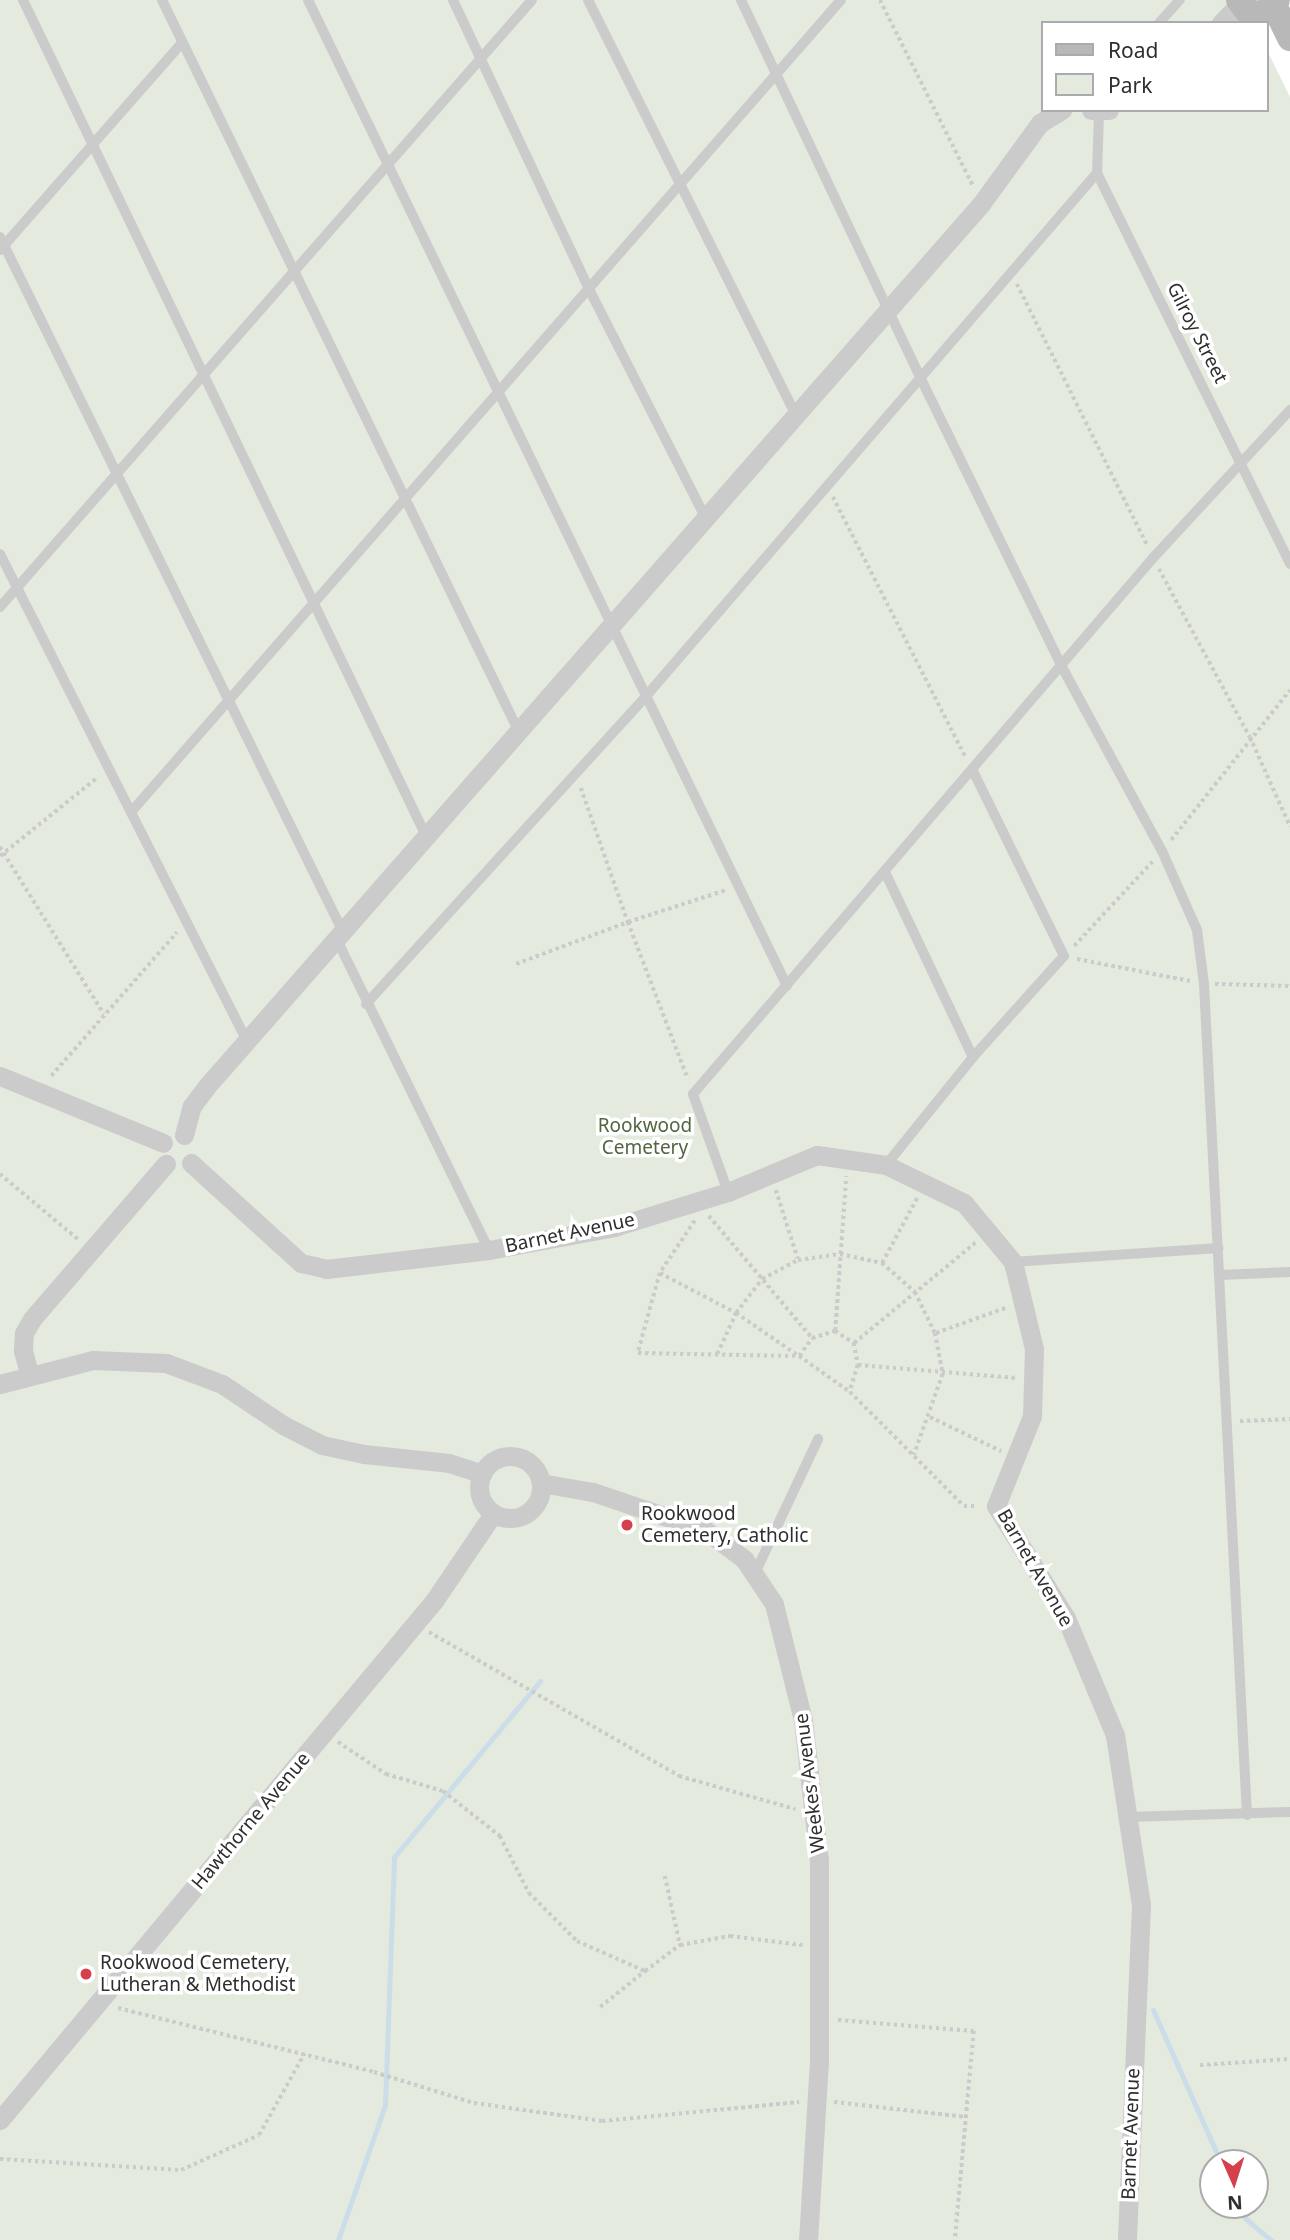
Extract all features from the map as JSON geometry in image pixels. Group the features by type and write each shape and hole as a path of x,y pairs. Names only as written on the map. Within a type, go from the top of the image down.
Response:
{"main road":[{"path":"1240,1 1254,14 1275,3 1290,38"}],"street":[{"path":"1223,21 1240,1"},
{"path":"184,1135 192,1106 247,1041 341,938 981,204 1040,123 1059,112"},
{"path":"0,1076 163,1143"},
{"path":"173,1134 184,1135 195,1147 191,1163 179,1169 166,1164 160,1152 163,1143 173,1134"},
{"name":"Barnet Avenue","path":"191,1163 301,1263 326,1269 489,1250 614,1227 728,1192 817,1156 886,1165 964,1203 1013,1262 1034,1349 1032,1416 996,1506 1066,1618 1111,1723 1128,1817 1141,1905 1127,2240"},
{"path":"29,1373 23,1350 27,1327 166,1164"},
{"path":"0,1384 29,1373 107,1359 166,1363 222,1384 283,1425 323,1445 364,1454 449,1463 482,1474"},
{"path":"515,1457 535,1468 541,1483 540,1499 530,1511 516,1518 493,1514 480,1496 482,1474 499,1458 515,1457"},
{"name":"Weekes Avenue","path":"541,1483 593,1492 693,1524 729,1545 755,1571 774,1604 789,1654 816,1815 818,2019 808,2240"},
{"name":"Hawthorne Avenue","path":"0,2120 415,1624 493,1514"}],"lane":[{"path":"23,0 427,838"},
{"path":"162,0 409,499 519,732"},
{"path":"308,0 787,986"},
{"path":"453,0 590,290 706,519"},
{"path":"0,607 532,0"},
{"path":"588,0 796,416"},
{"path":"741,0 888,311 1062,667 1162,852 1197,930 1204,984 1219,1248 1247,1815"},
{"path":"132,811 409,499 841,0"},
{"path":"1161,21 1180,0"},
{"path":"182,43 1,244 118,472 341,938 366,1004 489,1250"},
{"name":"Gilroy Street","path":"1100,112 1097,173 1290,564"},
{"path":"366,1004 647,695 1097,173"},
{"path":"728,1192 693,1094 1241,461 1290,410"},
{"path":"0,554 247,1041"},
{"path":"886,1165 973,1057 1064,956 973,771"},
{"path":"885,872 973,1057"},
{"path":"1013,1262 1219,1248"},
{"path":"1220,1275 1290,1272"},
{"path":"755,1571 818,1439"},
{"path":"1128,1817 1290,1812"}],"path":[{"path":"880,0 981,204"},
{"path":"827,486 973,771"},
{"path":"0,856 107,769"},
{"path":"576,773 628,922 693,1094"},
{"path":"0,847 104,1014"},
{"path":"516,964 628,922 738,886"},
{"path":"37,1091 186,923"},
{"path":"835,1331 848,1160"},
{"path":"0,1174 93,1251"},
{"path":"771,1174 798,1260"},
{"path":"882,1263 925,1184"},
{"path":"728,1192 705,1212 660,1273 638,1353 799,1356"},
{"path":"705,1212 812,1338"},
{"path":"854,1343 989,1232"},
{"path":"718,1354 736,1312 762,1279 798,1260 840,1254 882,1263 915,1292 935,1333 943,1374 930,1417 914,1455"},
{"path":"660,1273 736,1312 850,1392 964,1506 996,1506"},
{"path":"935,1333 1023,1301"},
{"path":"799,1356 812,1338 835,1331 854,1343 858,1365 850,1392"},
{"path":"858,1365 943,1374 1033,1379"},
{"path":"930,1417 1015,1458"},
{"path":"1227,1422 1290,1419"},
{"path":"415,1624 679,1776 816,1815"},
{"path":"324,1733 386,1774 433,1788 455,1801 500,1836 529,1893 577,1941 645,1971"},
{"path":"665,1876 680,1945"},
{"path":"600,2007 680,1945 730,1936 818,1947"},
{"path":"99,2004 374,2072 474,2103 602,2121 815,2100 966,2117"},
{"path":"818,2019 974,2031 955,2240"},
{"path":"0,2159 181,2170 259,2135 304,2054"},
{"path":"1200,2065 1290,2059"}],"green space":[{"name":"Rookwood Cemetery","path":"0,0 1243,0 1253,21 1042,21 1042,112 1269,112 1269,54 1290,97 1290,2240 0,2240"}],"waterway":[{"path":"338,2240 385,2105 394,1857 540,1681"},
{"path":"1153,2010 1215,2149"},
{"path":"1246,2219 1271,2240"}],"place":[{"name":"Rookwood Cemetery, Catholic","path":"627,1525"},
{"name":"Rookwood Cemetery, Lutheran & Methodist","path":"86,1974"}]}
